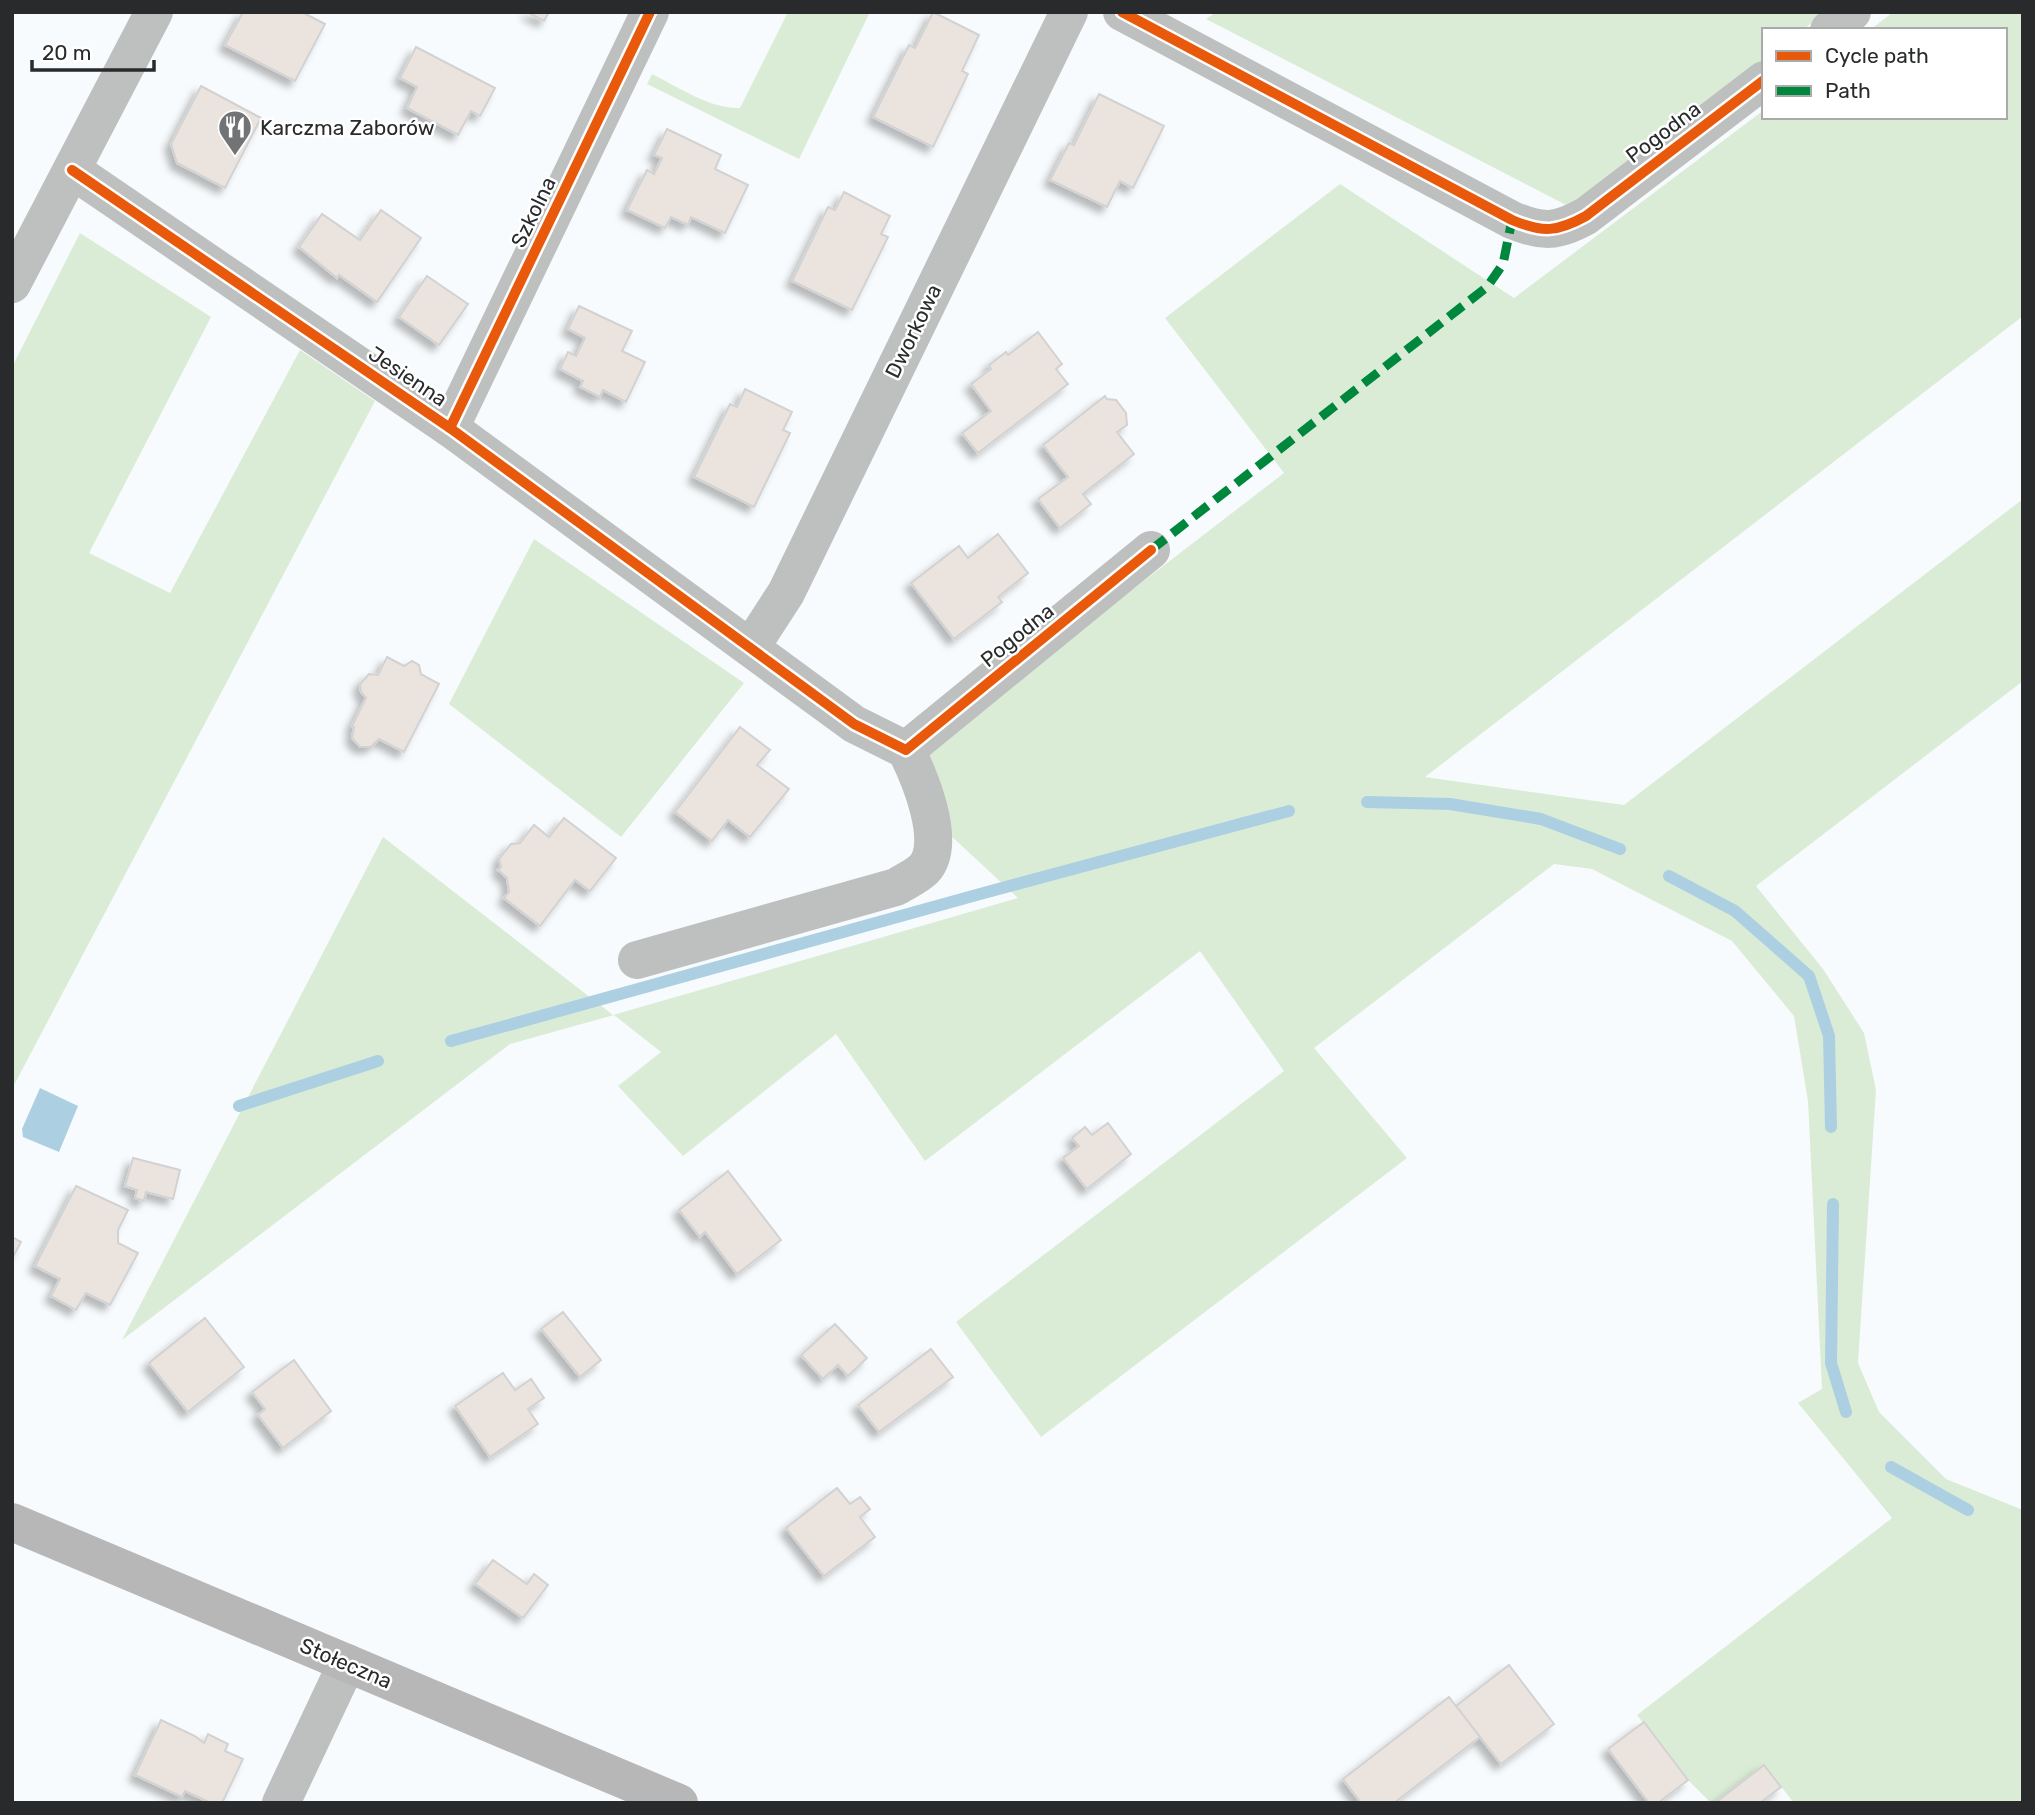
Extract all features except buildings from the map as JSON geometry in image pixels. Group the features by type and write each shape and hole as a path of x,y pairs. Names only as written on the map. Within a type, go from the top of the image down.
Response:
{"main road":[{"name":"Stołeczna","path":"12,1522 679,1803"}],"street":[{"path":"12,284 154,12"},
{"name":"Szkolna","path":"450,428 650,12"},
{"name":"Dworkowa","path":"751,647 792,581 1069,12"},
{"name":"Pogodna","path":"1122,12 1512,220 1536,230 1558,228 1586,216 1762,82"},
{"path":"1832,28 1852,12"},
{"name":"Jesienna","path":"72,170 450,428 854,724 906,750"},
{"name":"Pogodna","path":"906,750 1151,550"},
{"path":"637,961 896,887 924,869 933,842 927,799 906,750"},
{"path":"281,1803 346,1663"}],"green space":[{"path":"788,12 870,12 799,159 647,84 652,74 706,101 740,108"},
{"path":"1216,12 1817,12 1820,16 1805,28 1762,28 1762,61 1570,207 1206,19"},
{"path":"1893,12 2023,12 2023,316 1425,777 1624,805 2023,499 2023,681 1756,886 1823,969 1864,1033 1876,1090 1858,1363 1879,1412 1946,1479 2023,1510 2023,1803 1794,1803 1764,1765 1715,1803 1711,1803 1688,1780 1637,1715 1892,1518 1798,1403 1822,1389 1808,1101 1794,1016 1732,941 1592,869 1554,864 1314,1048 1407,1158 1041,1437 956,1322 1284,1071 1200,951 925,1161 836,1034 683,1156 618,1086 661,1052 614,1015 510,1044 122,1340 383,837 613,1015 1018,898 949,834 924,750 1284,473 1165,318 1340,184 1514,298 1762,112 1762,119 2007,119 2007,28 1873,28"},
{"path":"80,233 211,317 89,553 170,593 300,350 375,401 12,1089 12,367"},
{"path":"534,539 744,683 621,837 449,704"}],"water":[{"path":"40,1088 78,1106 59,1152 23,1137 22,1129"}],"waterway":[{"path":"1367,802 1450,804 1541,819 1620,849"},
{"path":"451,1041 1289,811"},
{"path":"1669,876 1735,911 1809,976 1829,1036 1831,1127"},
{"path":"239,1106 378,1061"},
{"path":"1833,1204 1831,1363 1846,1412"},
{"path":"1891,1467 1968,1510"}],"marked path":[{"path":"1151,550 1487,287 1503,264 1512,220"}],"cycle path":[{"path":"450,428 650,12"},
{"path":"1122,12 1512,220 1541,229 1558,228 1586,216 1762,82"},
{"path":"72,170 450,428 854,724 906,750 1151,550"}],"place":[{"name":"Karczma Zaborów","path":"235,157"}]}
